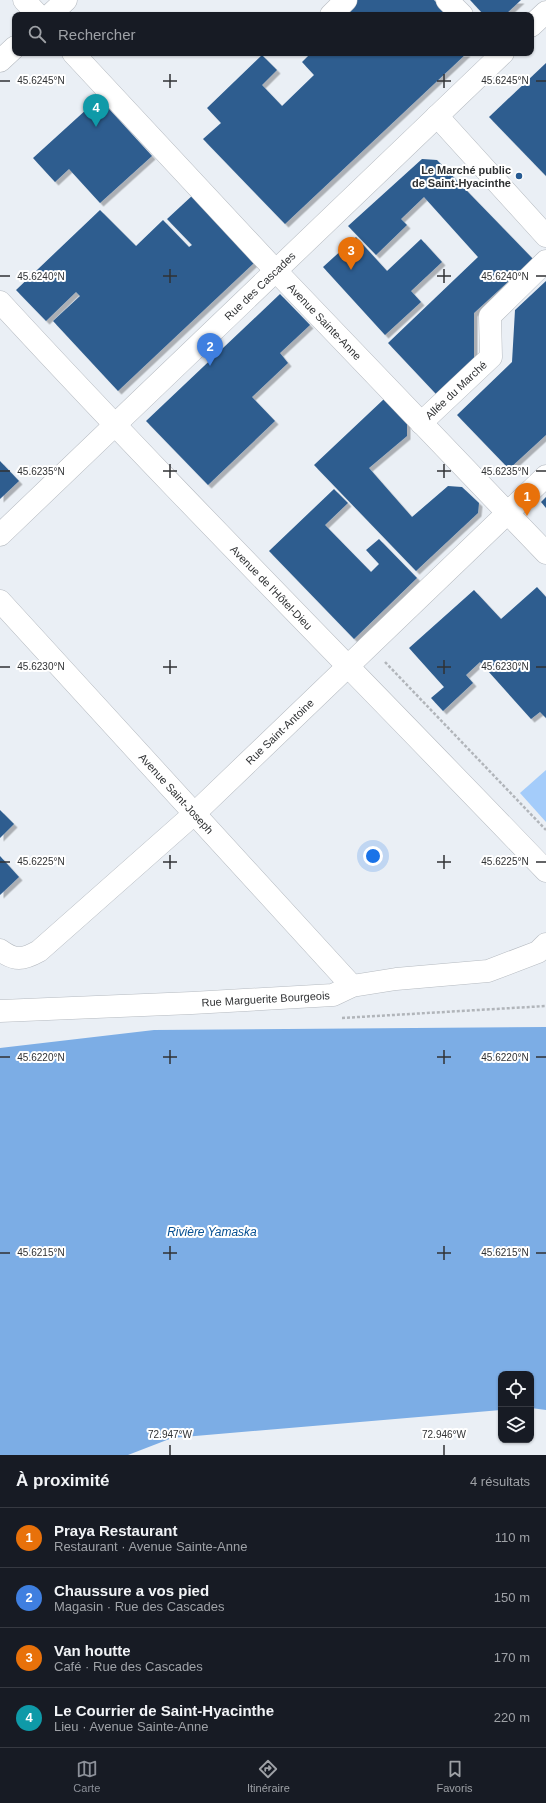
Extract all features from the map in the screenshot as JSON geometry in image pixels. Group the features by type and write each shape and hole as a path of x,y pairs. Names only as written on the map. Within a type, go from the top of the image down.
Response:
{"street":[{"path":"24,0 35,12"},
{"path":"53,12 66,0"},
{"path":"334,12 346,0"},
{"path":"448,0 459,12"},
{"path":"534,23 546,12"},
{"path":"0,61 12,50"},
{"name":"Avenue Sainte-Anne","path":"76,56 276,271 546,553"},
{"name":"Rue des Cascades","path":"0,535 498,56"},
{"path":"437,116 546,236"},
{"name":"Allée du Marché","path":"421,422 491,357 490,316 546,262"},
{"name":"Avenue de l'Hôtel-Dieu","path":"0,302 114,425 546,871"},
{"name":"Rue Saint-Antoine","path":"0,950 11,958 26,958 38,951 194,814 546,476"},
{"name":"Avenue Saint-Joseph","path":"0,601 352,986"},
{"name":"Rue Marguerite Bourgeois","path":"0,1011 184,1004 333,995 352,986 396,979 488,970 538,952 546,944"}],"path":[{"path":"369,646 546,830"}],"shaded area":[{"path":"546,770 546,822 520,793"}],"water":[{"name":"Rivière Yamaska","path":"546,1027 546,1410 534,1408 534,1371 498,1371 498,1410 172,1438 128,1455 0,1455 0,1048 154,1030"}],"building":[{"path":"352,0 434,0 446,12 339,12"},
{"path":"470,0 521,0 508,12 481,12"},
{"path":"261,56 263,56 277,70 262,85 282,106 314,75 302,62 308,56 464,56 285,224 203,139 221,123 207,108"},
{"path":"546,63 546,176 489,117"},
{"path":"99,98 152,156 100,203 69,169 55,182 33,158"},
{"path":"422,159 437,160 533,259 474,313 474,359 436,394 388,343 478,257 424,197 401,219 407,225 376,255 348,226"},
{"path":"194,194 254,263 118,391 53,321 80,296 76,292 46,321 16,290 100,210 136,246 163,220 189,247 192,245 167,219"},
{"path":"356,237 387,271 421,239 442,262 411,291 421,302 385,335 323,267"},
{"path":"546,281 546,435 509,469 457,415 512,362 515,310"},
{"path":"280,294 310,325 280,353 288,363 252,397 275,421 208,485 146,421"},
{"path":"384,399 407,423 407,436 369,468 412,517 448,486 462,487 479,503 478,513 416,571 314,465"},
{"path":"0,461 19,481 0,499"},
{"path":"334,489 348,503 325,525 371,572 379,564 366,550 379,539 417,578 354,639 269,551"},
{"path":"546,497 546,508 541,502"},
{"path":"537,587 546,597 546,718 540,712 531,719 480,662 466,675 473,683 443,711 431,698 444,687 409,648 474,590 501,619"},
{"path":"0,810 14,824 0,838"},
{"path":"0,856 19,877 0,895"}],"place":[{"name":"Le Courrier de Saint-Hyacinthe","path":"96,127"},
{"name":"Le Marché public de Saint-Hyacinthe","path":"519,176"},
{"name":"Van houtte","path":"351,270"},
{"name":"Chaussure a vos pied","path":"210,366"},
{"name":"Praya Restaurant","path":"527,516"}]}
